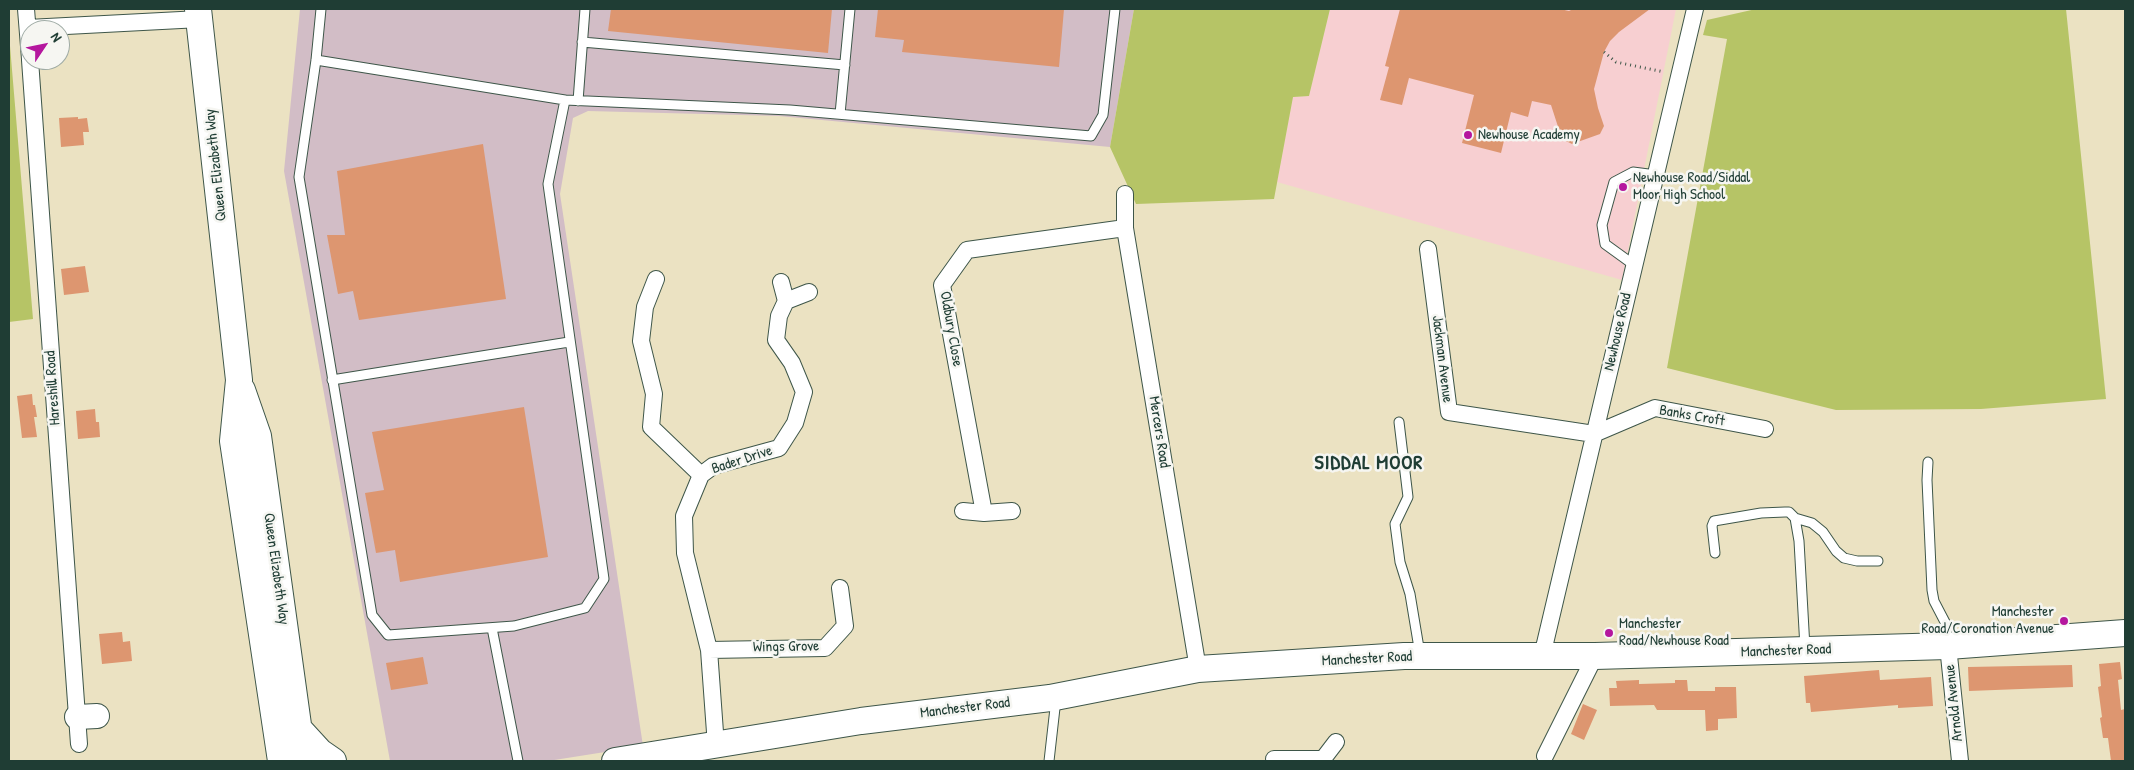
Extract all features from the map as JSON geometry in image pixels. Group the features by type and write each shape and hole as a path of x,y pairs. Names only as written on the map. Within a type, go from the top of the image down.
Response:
{"main road":[{"name":"Queen Elizabeth Way","path":"199,14 239,380 234,441 281,761"},
{"name":"Queen Elizabeth Way","path":"239,380 258,436 303,761"},
{"name":"Manchester Road","path":"615,761 861,721 1054,697 1198,669 1421,656 1595,656 1948,646 2125,633"},
{"path":"298,728 320,752 333,761"}],"street":[{"name":"Newhouse Road","path":"1542,656 1695,9"},
{"path":"70,25 199,14"},
{"name":"Hareshill Road","path":"31,70 87,716 79,744"},
{"name":"Mercers Road","path":"1125,194 1125,228 1198,669"},
{"name":"Oldbury Close","path":"984,513 942,285 967,250 1125,228"},
{"name":"Jackman Avenue","path":"1428,250 1449,412 1594,434"},
{"path":"656,279 645,307 641,341 654,394 651,427 701,475"},
{"path":"780,282 786,301 809,292"},
{"name":"Bader Drive","path":"716,746 709,650 685,553 684,516 701,475 713,466 779,448 795,423 804,392 792,363 776,340 778,316 786,301"},
{"name":"Banks Croft","path":"1594,434 1654,408 1765,428"},
{"path":"963,511 984,513 1012,511"},
{"name":"Wings Grove","path":"709,650 825,648 845,626 840,588"},
{"name":"Arnold Avenue","path":"1948,646 1960,761"},
{"path":"1546,759 1595,656"},
{"path":"1274,759 1324,760 1336,742"}],"lane":[{"path":"321,9 316,60 299,177 372,615 388,635 514,626 585,608 604,579 548,184 565,100"},
{"path":"578,101 585,9"},
{"path":"840,114 850,9"},
{"path":"316,60 565,100 840,114 1091,136 1103,115 1115,9"},
{"path":"582,42 845,65"},
{"path":"1634,265 1605,244 1602,225 1614,182 1633,172 1656,176"},
{"path":"332,380 569,342"},
{"path":"1399,422 1408,497 1395,524 1400,562 1410,594 1421,656"},
{"path":"1928,462 1927,480 1932,590 1934,601 1946,624 1948,646"},
{"path":"1715,553 1712,526 1714,521 1761,513 1789,512 1795,518 1812,523 1823,532 1844,558 1857,561 1878,561"},
{"path":"1795,518 1799,540 1805,650"},
{"path":"492,628 518,761"},
{"path":"1049,761 1055,708 1054,697"}],"path":[{"path":"1604,52 1616,62 1680,75"}],"shaded area":[{"path":"300,9 1134,9 1110,147 779,116 588,111 573,118 560,194 643,746 548,761 390,761 284,171"},
{"name":"Newhouse Academy","path":"1330,9 1676,9 1622,280 1277,182 1293,97 1309,96"}],"green space":[{"path":"1134,9 1330,9 1309,96 1293,97 1274,199 1136,204 1110,147"},
{"path":"1756,9 2066,9 2106,399 1981,409 1836,410 1667,368 1727,39 1703,35 1707,20"},
{"path":"9,34 33,319 9,322"}],"building":[{"path":"611,9 832,9 828,53 608,31"},
{"path":"878,9 1064,9 1059,67 902,52 904,40 875,37"},
{"path":"1400,9 1560,9 1569,11 1573,9 1650,9 1619,32 1610,41 1604,52 1594,89 1604,126 1600,134 1572,144 1562,139 1551,105 1532,101 1528,117 1511,112 1501,153 1462,143 1474,95 1409,78 1402,105 1380,100 1389,67 1385,66"},
{"path":"78,117 78,119 87,118 89,132 83,132 84,145 61,147 59,118"},
{"path":"483,144 506,299 359,320 353,291 338,294 327,235 345,235 337,171"},
{"path":"85,266 89,292 64,295 61,269"},
{"path":"32,394 37,417 34,417 37,437 22,438 17,396"},
{"path":"524,407 548,557 400,582 395,550 376,553 365,493 384,490 372,432"},
{"path":"95,409 96,422 99,422 100,437 78,439 76,411"},
{"path":"122,632 123,642 130,641 132,661 102,664 99,634"},
{"path":"423,657 428,684 391,690 386,663"},
{"path":"2120,662 2122,679 2118,680 2121,710 2125,709 2125,761 2111,761 2108,738 2103,738 2100,718 2102,717 2098,687 2101,686 2099,664"},
{"path":"2072,665 2073,687 1969,691 1968,667"},
{"path":"1879,670 1880,680 1931,677 1933,706 1898,708 1898,705 1811,712 1810,703 1806,703 1804,676"},
{"path":"1639,680 1639,684 1675,683 1675,680 1687,680 1688,691 1715,691 1715,687 1736,687 1737,718 1718,719 1718,730 1706,731 1705,710 1657,710 1654,705 1610,706 1609,688 1617,688 1616,681"},
{"path":"1583,704 1597,710 1584,740 1571,734"}],"place":[{"name":"Newhouse Academy","path":"1468,135"},
{"name":"Newhouse Road/Siddal Moor High School","path":"1623,187"},
{"name":"Manchester Road/Coronation Avenue","path":"2064,621"},
{"name":"Manchester Road/Newhouse Road","path":"1609,633"}],"district":[{"name":"SIDDAL MOOR","path":"1369,464"}]}
